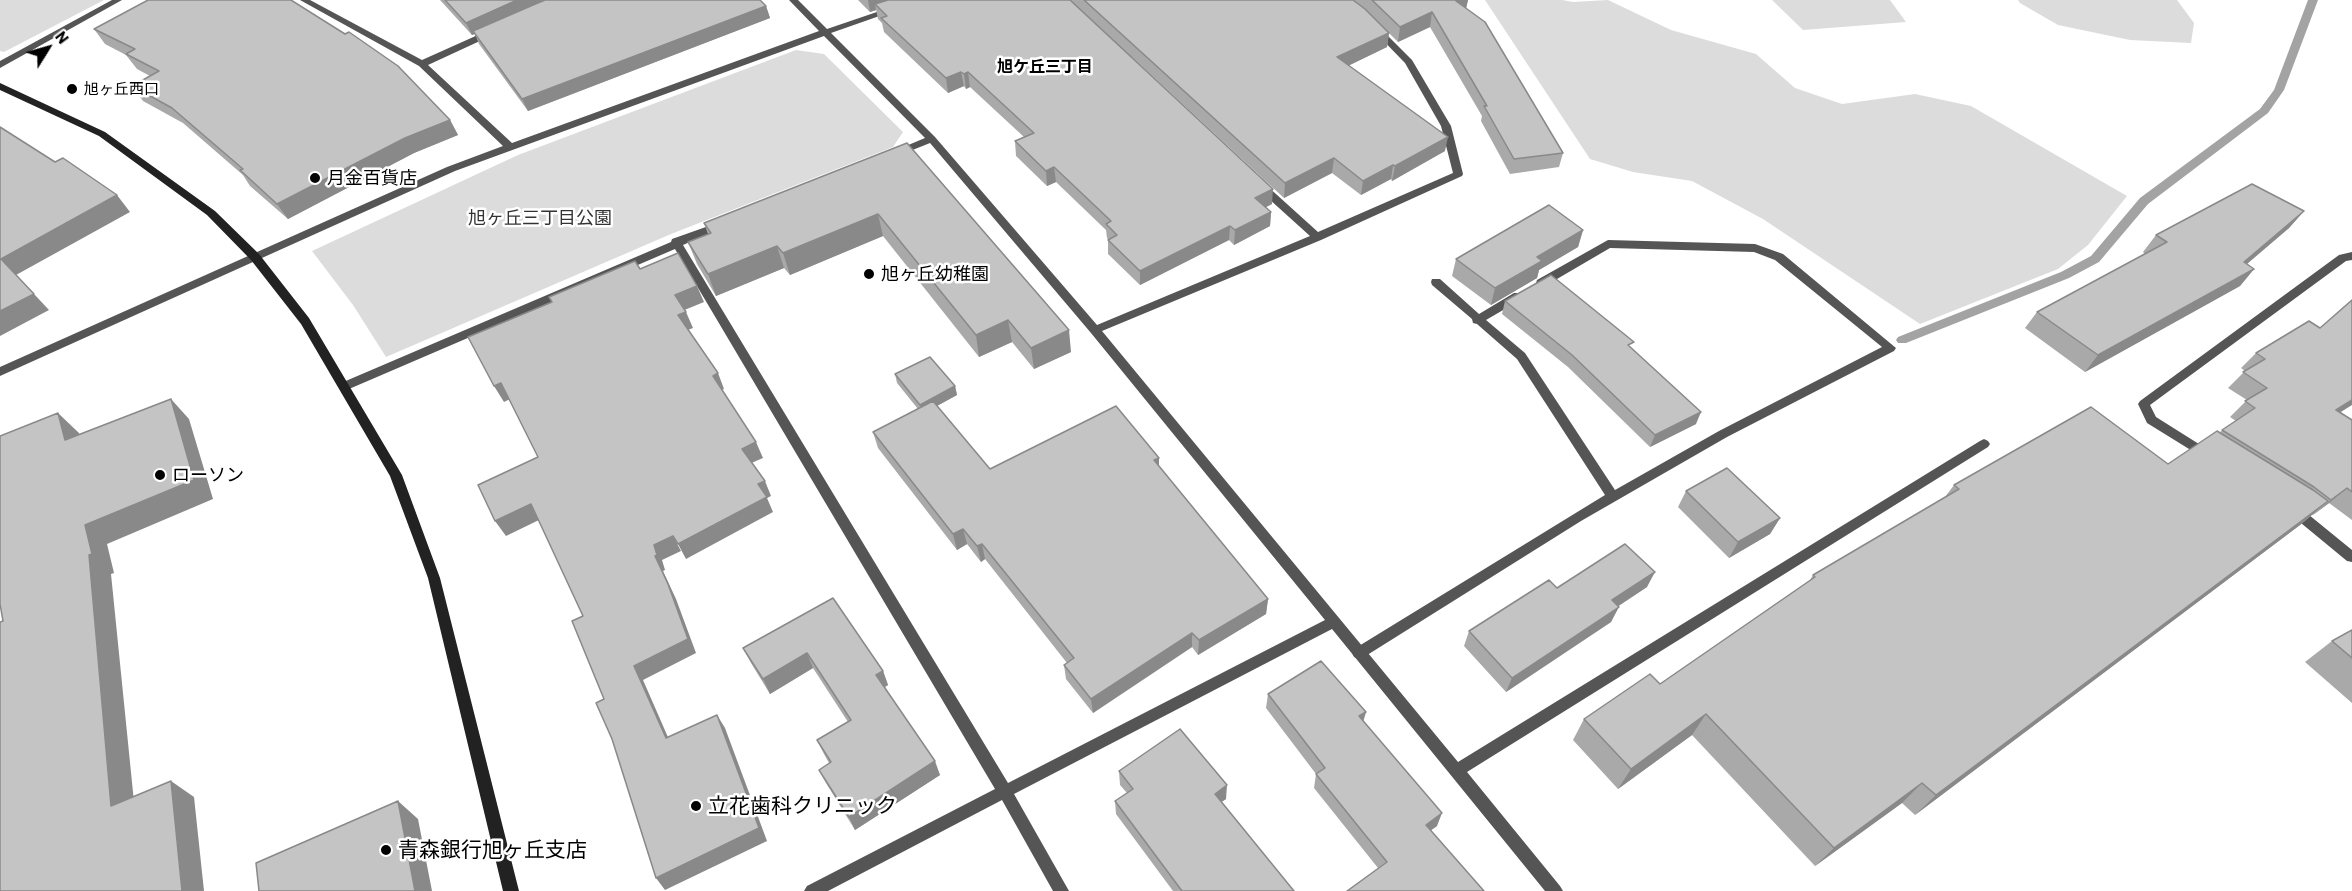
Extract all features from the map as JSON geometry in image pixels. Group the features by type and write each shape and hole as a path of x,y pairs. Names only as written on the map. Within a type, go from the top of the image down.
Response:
{"street":[{"path":"0,65 118,0"},
{"path":"793,0 932,139 1095,330 1555,891"},
{"path":"0,372 451,169 825,32 921,0"},
{"path":"310,1 422,64 510,147"},
{"path":"1095,330 1317,237 1458,174 1446,126 1409,62 1368,20"},
{"path":"422,64 503,27"},
{"path":"0,86 102,134 211,213 255,257 305,321 396,475 434,578 511,891"},
{"path":"889,156 932,139"},
{"path":"1257,182 1317,237"},
{"path":"345,386 729,221"},
{"path":"676,242 1004,790 1061,891"},
{"path":"1359,653 1613,497 1723,434 1890,348 1779,257 1755,248 1608,244 1477,320"},
{"path":"2212,458 2151,420 2144,404 2343,258 2352,256"},
{"path":"1436,282 1521,356 1613,497"},
{"path":"1456,771 1984,444"},
{"path":"2282,502 2352,557"},
{"path":"812,891 1333,622"}],"green space":[{"path":"0,0 104,0 4,52 0,51"},
{"path":"1485,0 1573,2 1608,0 1671,30 1756,54 1795,88 1842,104 1915,94 1971,106 2127,196 2088,245 2058,269 1920,324 1763,219 1692,181 1633,172 1590,159"},
{"path":"1772,0 1890,0 1906,22 1803,30"},
{"path":"2018,0 2177,0 2194,23 2191,43 2130,40 2058,25"},
{"name":"旭ヶ丘三丁目公園","path":"796,50 824,54 903,132 893,147 671,234 386,357 353,305 312,251 518,155"}],"building":[{"path":"148,0 291,0 345,34 349,32 398,66 450,120 405,138 277,204 240,170 243,169 172,108 132,86 159,71 126,54 135,49 94,29"},
{"path":"445,0 517,0 466,23"},
{"path":"545,0 760,0 766,6 522,99 473,31"},
{"path":"888,0 1070,0 1273,189 1255,198 1271,212 1235,230 1230,226 1140,271 1108,240 1117,235 1106,224 1111,221 1054,167 1046,171 1015,141 1034,133 968,72 964,74 961,72 946,78 881,18 887,16 875,4"},
{"path":"1084,0 1353,0 1389,33 1337,57 1448,137 1363,181 1334,158 1285,183"},
{"path":"1372,0 1458,0 1456,1 1485,22 1563,153 1514,159 1484,106 1487,106 1432,12 1400,27"},
{"path":"0,127 55,162 63,158 117,195 1,259 34,294 0,311"},
{"path":"907,143 1069,330 1031,348 1008,320 976,335 878,214 783,253 777,246 708,274 688,242 711,233 704,223"},
{"path":"2252,184 2304,211 2244,262 2254,269 2098,355 2037,312 2167,242 2156,235"},
{"path":"1549,205 1583,230 1537,257 1542,261 1495,288 1456,259"},
{"path":"678,253 697,286 675,295 686,312 678,315 718,373 713,376 756,442 742,449 765,481 758,484 767,497 678,544 673,536 654,545 657,555 655,556 688,639 634,666 666,738 717,715 759,828 656,878 612,739 596,703 604,699 572,621 583,616 531,504 495,521 478,485 538,457 501,383 494,386 468,337 552,302 549,297 635,261 640,269"},
{"path":"1551,275 1634,342 1628,345 1701,412 1655,435 1572,355 1505,301"},
{"path":"2352,300 2352,400 2336,410 2352,420 2352,492 2347,488 2331,500 2222,430 2255,408 2245,401 2267,388 2243,372 2265,359 2256,353 2309,321 2320,328"},
{"path":"930,357 955,386 920,405 895,374"},
{"path":"171,399 194,480 85,525 92,554 89,555 111,806 171,781 182,891 0,891 0,622 3,621 0,604 0,436 58,413 65,440"},
{"path":"933,401 990,469 1116,406 1159,458 1154,460 1268,599 1199,640 1192,633 1091,699 1064,665 1074,658 982,544 977,546 963,529 953,534 873,432"},
{"path":"2091,407 2168,464 2217,431 2328,501 1936,795 1922,783 1834,848 1706,714 1631,769 1584,719 1650,674 1660,684 1815,577 1813,575 1959,489 1954,485"},
{"path":"1727,468 1780,518 1738,542 1686,491"},
{"path":"1625,544 1655,572 1612,600 1619,607 1512,678 1469,631 1549,580 1557,588"},
{"path":"833,598 883,671 876,675 935,761 849,817 819,770 831,762 817,740 851,720 807,653 763,679 743,648"},
{"path":"2352,630 2352,658 2332,641"},
{"path":"1321,661 1366,712 1359,716 1442,813 1426,825 1484,891 1347,891 1387,862 1316,774 1325,768 1268,694"},
{"path":"1180,729 1227,785 1215,794 1294,891 1182,891 1115,801 1133,789 1119,771"},
{"path":"398,801 415,891 259,891 256,863"}],"waterway":[{"path":"1902,340 2065,275 2095,259 2144,201 2264,111 2279,90 2313,0"}],"place":[{"name":"旭ヶ丘西口","path":"72,89"},
{"name":"月金百貨店","path":"315,178"},
{"name":"旭ヶ丘幼稚園","path":"869,274"},
{"name":"ローソン","path":"160,475"},
{"name":"立花歯科クリニック","path":"696,806"},
{"name":"青森銀行旭ヶ丘支店","path":"386,850"}],"district":[{"name":"旭ケ丘三丁目","path":"1045,67"}]}
